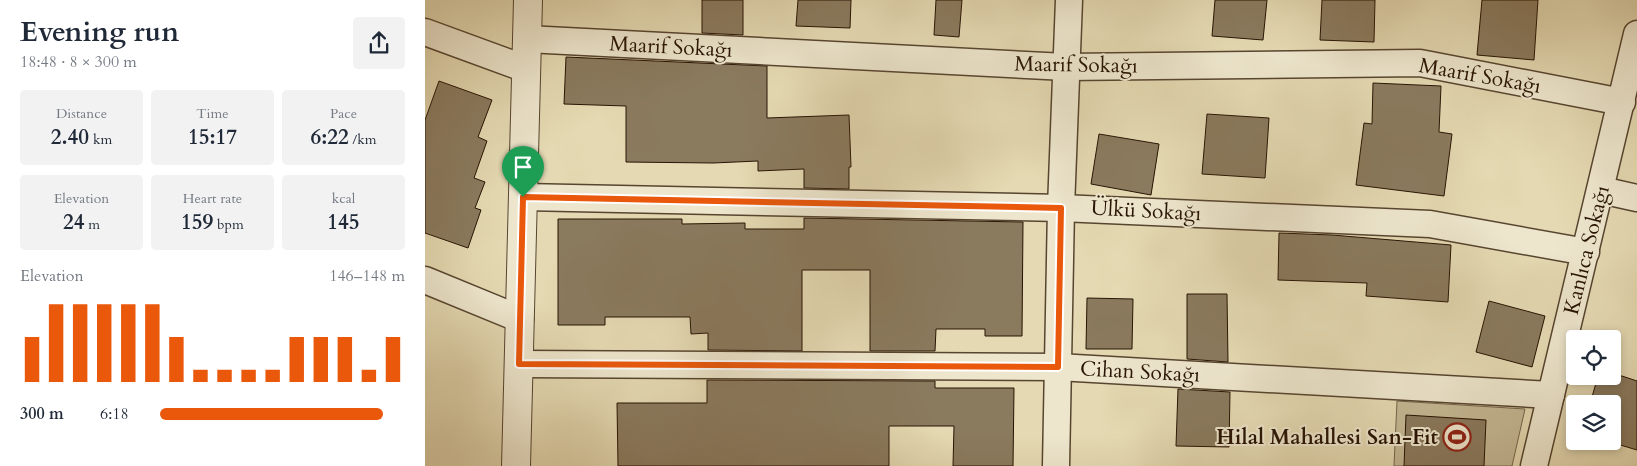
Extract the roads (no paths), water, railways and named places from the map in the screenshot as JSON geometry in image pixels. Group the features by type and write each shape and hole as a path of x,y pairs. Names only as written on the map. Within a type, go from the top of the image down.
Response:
{"street":[{"path":"516,466 528,0"},
{"path":"1057,466 1061,208 1069,0"},
{"path":"425,32 526,70"},
{"name":"Kanlıca Sokağı","path":"1534,466 1637,34"},
{"name":"Maarif Sokağı","path":"527,39 1066,67 1420,63 1622,102"},
{"path":"1601,190 1637,198"},
{"name":"Ülkü Sokağı","path":"523,197 1061,208 1430,224 1586,252"},
{"path":"425,280 520,319"},
{"name":"Cihan Sokağı","path":"519,364 1058,367 1551,395"}],"place":[{"name":"Hilal Mahallesi San-Fit","path":"1457,437"}]}
